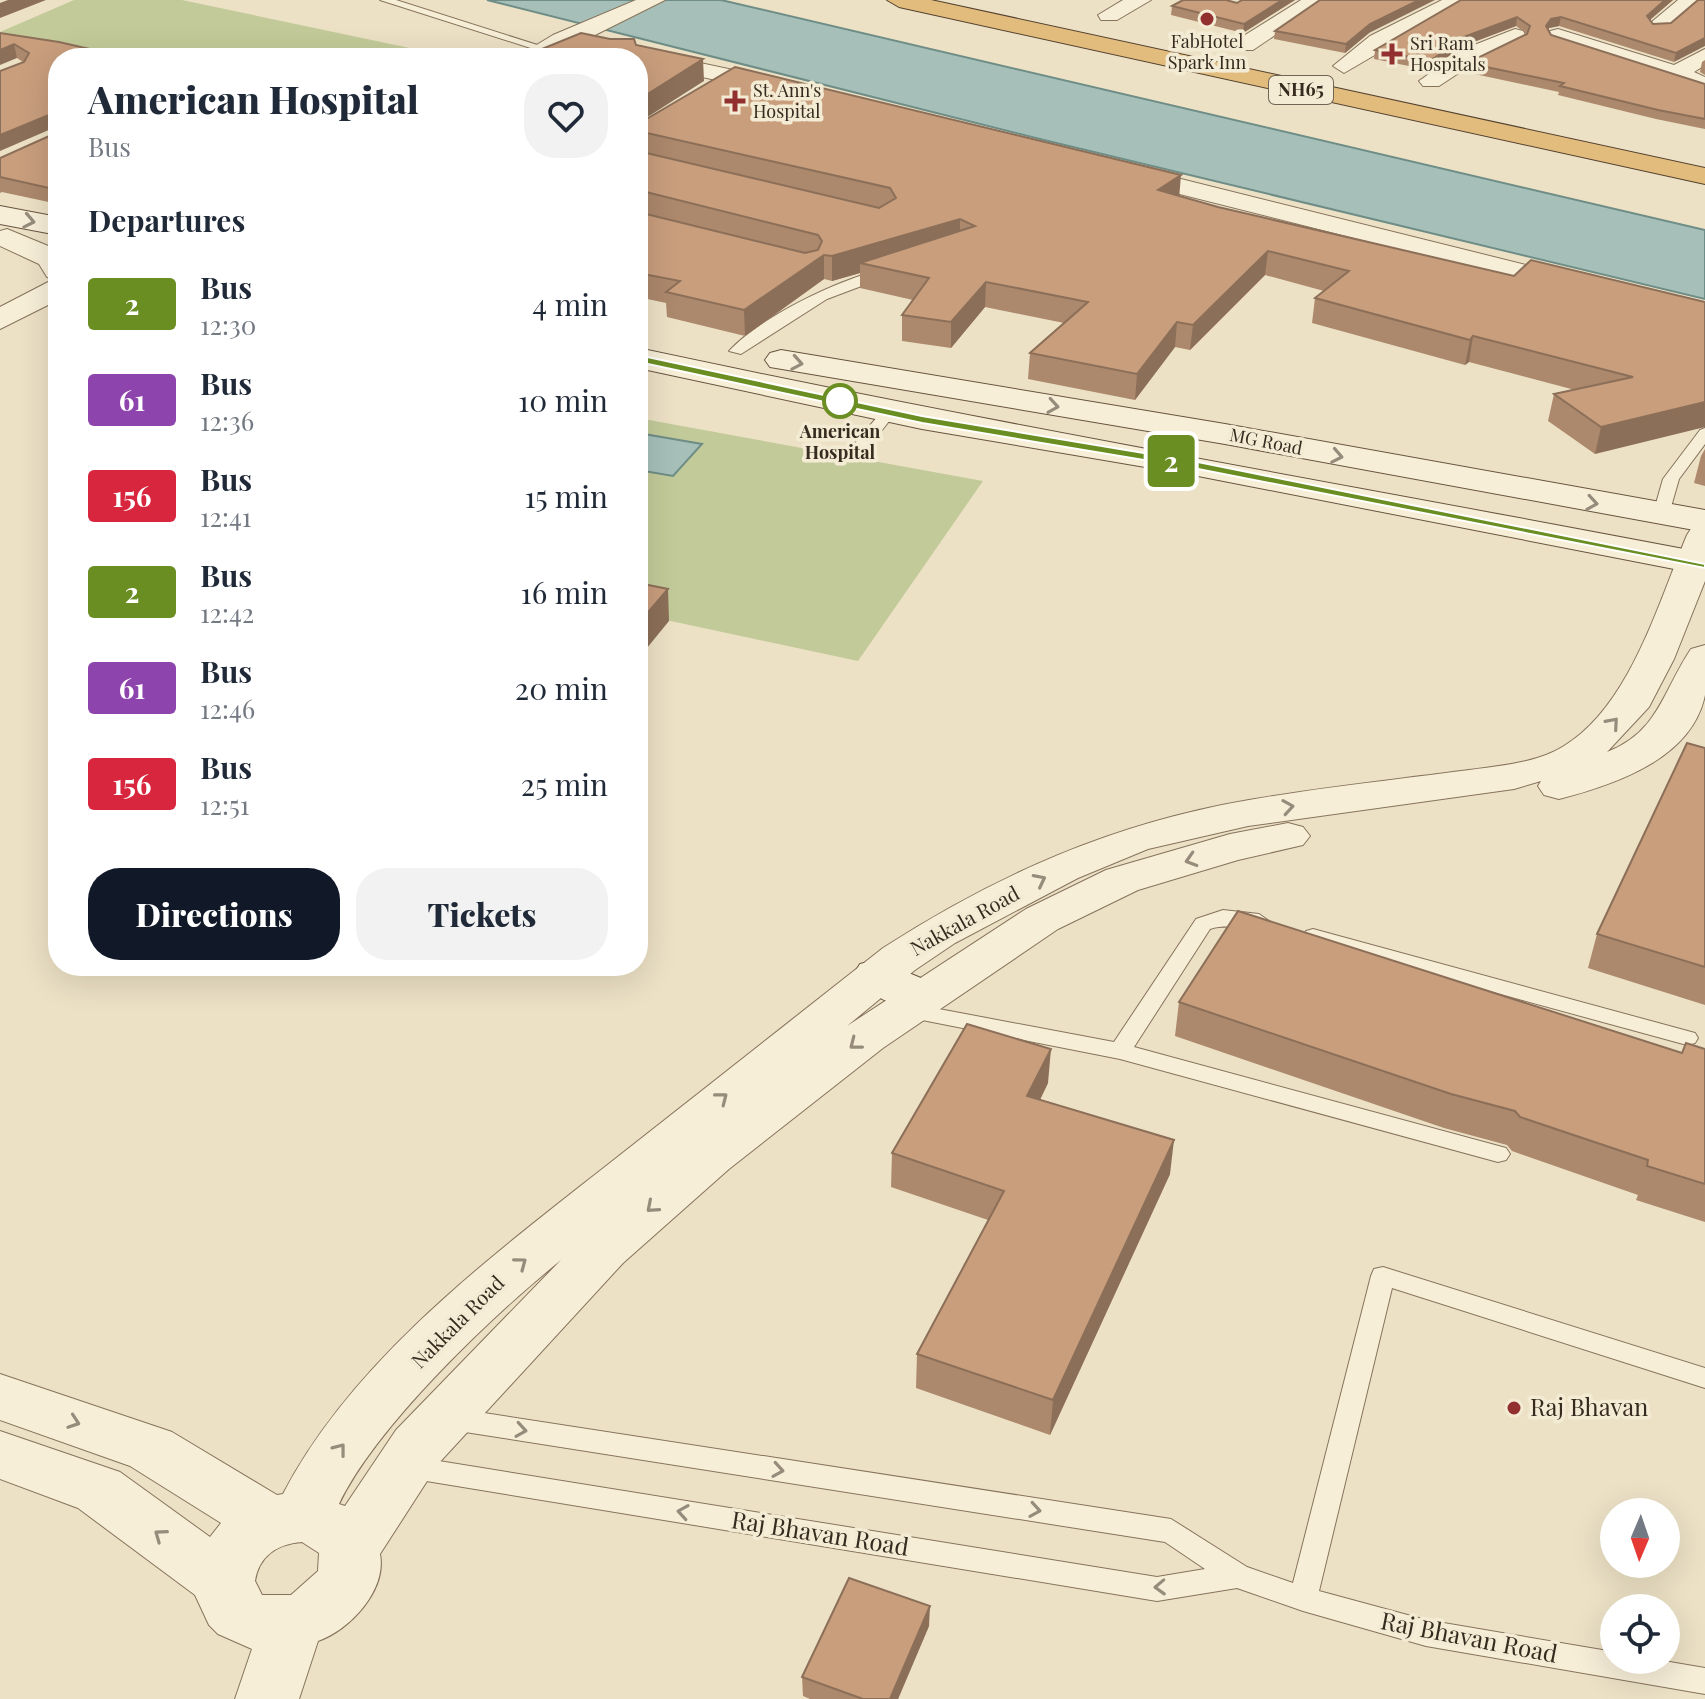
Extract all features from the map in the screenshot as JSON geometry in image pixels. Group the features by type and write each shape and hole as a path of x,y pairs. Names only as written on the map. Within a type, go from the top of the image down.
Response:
{"highway":[{"name":"NH65","path":"899,0 1705,176"},
{"name":"NH65","path":"950,0 1705,161"}],"street":[{"path":"550,45 654,0"},
{"path":"1109,15 1140,0"},
{"path":"1245,45 1316,0"},
{"path":"1344,66 1378,41 1458,0"},
{"path":"1659,25 1691,0"},
{"path":"1431,81 1472,54 1515,36"},
{"path":"1558,36 1649,67 1677,72 1705,86"},
{"path":"1677,72 1705,56"},
{"path":"648,62 796,90"},
{"path":"709,92 733,77"},
{"path":"1107,169 1598,291"},
{"path":"2,230 48,227"},
{"path":"2,230 48,244"},
{"path":"2,230 48,256"},
{"path":"24,313 48,288"},
{"path":"24,313 48,318"},
{"name":"MG Road","path":"648,332 736,351 1705,521"},
{"name":"MG Road","path":"648,360 889,412 1702,554"},
{"name":"Nakkala Road","path":"307,1529 402,1466 604,1249 901,993 939,933 1062,868 1122,842 1248,813 1514,776 1578,756 1635,698 1702,554"},
{"name":"Nakkala Road","path":"307,1529 328,1465 411,1368 504,1276 571,1225 710,1107 901,993 1122,880 1244,845 1316,831 1482,807 1542,792 1626,760 1666,733 1705,657"},
{"path":"0,1397 151,1449 307,1529 352,1562 340,1593 311,1617 272,1625 237,1613 226,1600 223,1581 225,1565 236,1547 251,1532 307,1529"},
{"path":"0,1455 99,1490 223,1581"},
{"path":"267,1699 293,1623"}],"lane":[{"path":"385,0 550,45"},
{"path":"736,351 808,300 892,270"},
{"path":"861,446 889,412"},
{"path":"1661,514 1671,479 1705,433"},
{"path":"1120,1051 1203,924 1223,917 1246,918 1687,1038"},
{"path":"901,993 1498,1154"},
{"path":"1303,1599 1383,1276 1705,1378"},
{"name":"Raj Bhavan Road","path":"444,1418 1171,1531 1237,1576 1303,1599 1426,1633 1705,1681"},
{"name":"Raj Bhavan Road","path":"402,1466 1157,1589 1237,1576"}],"green space":[{"path":"74,0 182,0 410,48 71,48 0,32"},
{"path":"648,420 983,481 858,661 648,616"}],"water":[{"path":"487,0 721,0 1705,230 1705,299 1044,140"},
{"path":"648,435 702,444 673,476 648,472"}],"building":[{"path":"1183,0 1237,3 1242,0 1282,0 1244,24 1172,6"},
{"path":"1320,0 1419,0 1370,24 1346,44 1275,31"},
{"path":"1461,0 1665,0 1647,16 1653,24 1671,23 1698,0 1705,0 1705,38 1676,53 1561,17 1551,19 1546,26 1551,35 1705,84 1705,119 1560,86 1564,83 1467,63 1527,34 1530,26 1517,17 1464,37 1430,61 1375,50"},
{"path":"0,33 85,48 48,48 48,115 0,135 0,71 24,62 29,53 14,44 0,50"},
{"path":"581,33 610,39 634,39 636,45 703,59 648,94 648,48 544,48"},
{"path":"735,67 1181,175 1158,190 1218,207 1514,276 1531,260 1705,302 1705,402 1601,427 1554,394 1633,377 1473,336 1470,340 1315,298 1349,271 1268,251 1193,325 1177,322 1137,374 1030,353 1088,302 986,282 951,322 902,315 929,278 860,263 975,226 960,219 832,256 824,255 744,310 666,292 680,281 648,275 648,214 805,253 818,250 822,241 818,235 648,192 648,153 879,208 896,198 890,188 648,133 648,118"},
{"path":"48,137 48,188 0,177 0,158"},
{"path":"648,585 668,589 648,612"},
{"path":"1687,743 1705,748 1705,967 1597,934"},
{"path":"1238,911 1682,1053 1686,1043 1705,1049 1705,1184 1647,1166 1648,1160 1520,1117 1515,1111 1451,1094 1179,1002"},
{"path":"967,1024 1051,1049 1027,1096 1174,1140 1053,1400 917,1354 1004,1191 892,1153"},
{"path":"849,1578 930,1606 890,1699 863,1699 802,1677"}],"bus line":[{"name":"2","path":"648,360 922,419 1198,466 1705,564"}],"place":[{"name":"FabHotel Spark Inn","path":"1207,19"},
{"name":"Sri Ram Hospitals","path":"1392,54"},
{"name":"St. Ann's Hospital","path":"735,101"},
{"name":"American Hospital","path":"840,401"},
{"name":"Raj Bhavan","path":"1514,1408"}]}
